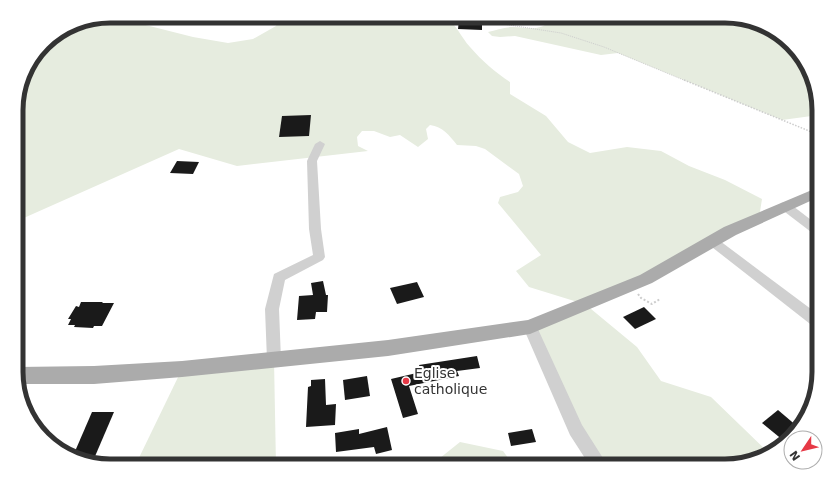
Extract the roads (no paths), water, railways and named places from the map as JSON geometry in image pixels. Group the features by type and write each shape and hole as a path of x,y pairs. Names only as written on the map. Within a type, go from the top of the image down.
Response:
{"main road":[{"path":"23,376 94,375 274,360 388,348 530,327 646,279 730,231 812,194"}],"street":[{"path":"274,360 272,309 279,277 319,257 315,229 312,161 320,144"},
{"path":"785,206 812,227"},
{"path":"712,241 812,318"},
{"path":"530,327 576,430 595,459"}],"place":[{"name":"Eglise catholique","path":"406,381"}]}
